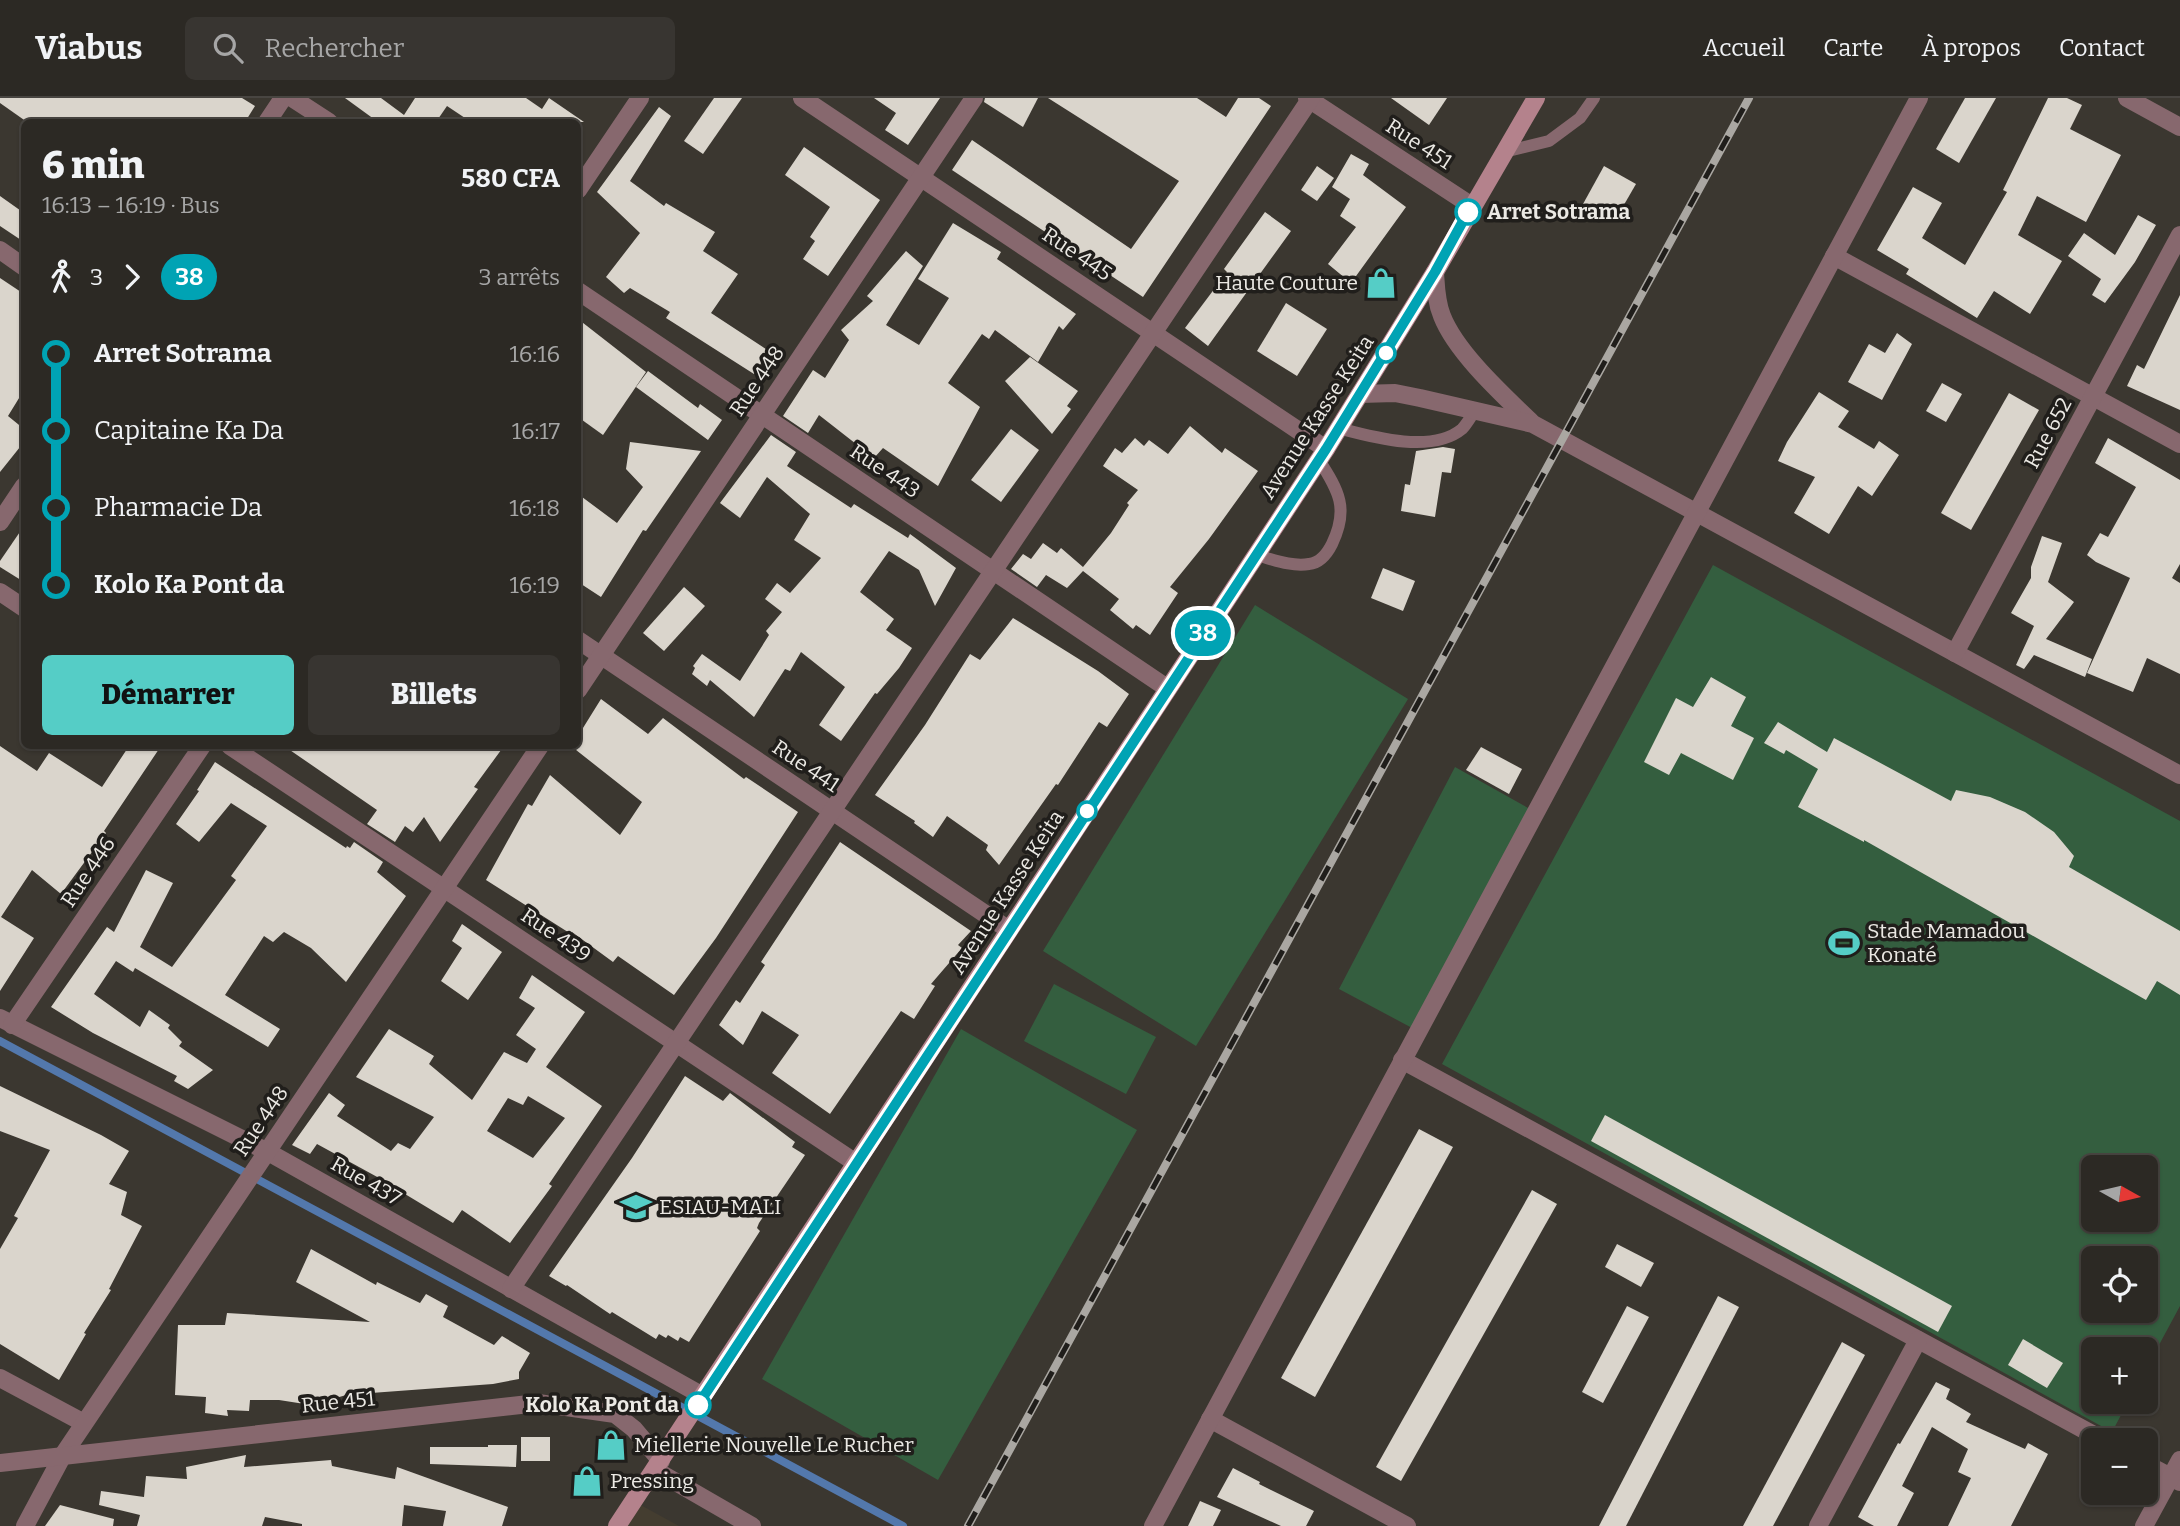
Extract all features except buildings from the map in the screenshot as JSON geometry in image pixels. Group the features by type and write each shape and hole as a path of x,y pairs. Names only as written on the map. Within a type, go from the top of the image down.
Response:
{"main road":[{"name":"Avenue Kasse Keita","path":"618,1526 1322,454 1435,272 1536,98"}],"street":[{"path":"269,119 284,98"},
{"path":"292,98 324,119"},
{"path":"581,186 640,98"},
{"name":"Rue 445","path":"802,98 1153,333 1322,454"},
{"name":"Rue 448","path":"581,686 974,98"},
{"path":"1153,1526 1919,98"},
{"path":"2127,98 2180,127"},
{"path":"511,1289 1309,99"},
{"name":"Rue 451","path":"1309,99 1472,206"},
{"name":"Rue 652","path":"1955,653 2180,235"},
{"path":"0,250 21,265"},
{"path":"1834,256 2180,444"},
{"path":"1435,272 1437,298 1450,334 1495,386 1533,424"},
{"name":"Rue 443","path":"581,293 1167,688"},
{"path":"1360,394 1395,393 1533,424 2180,775"},
{"path":"0,522 21,490"},
{"path":"0,592 21,606"},
{"name":"Rue 441","path":"581,642 1009,930"},
{"name":"Rue 446","path":"6,1022 200,749"},
{"name":"Rue 439","path":"235,749 856,1163"},
{"name":"Rue 448","path":"25,1526 63,1455 84,1423 538,749"},
{"name":"Rue 437","path":"6,1022 268,1152 511,1289 699,1402"},
{"path":"1402,1060 2081,1429"},
{"path":"1818,1526 1918,1340"},
{"path":"0,1378 84,1423"},
{"name":"Rue 451","path":"0,1463 538,1403 615,1414 634,1429 658,1465 752,1526"},
{"path":"1210,1419 1407,1526"},
{"path":"2144,1526 2175,1480 2180,1460"},
{"path":"2158,1471 2175,1480"}],"lane":[{"path":"1504,152 1549,141 1580,118 1594,98"},
{"path":"1338,428 1381,440 1404,442 1443,439 1462,428 1475,411"},
{"path":"1255,555 1293,564 1311,564 1326,555 1340,527 1342,515 1334,483 1322,454"}],"shaded area":[{"path":"637,1503 679,1526 621,1526"}],"green space":[{"name":"Stade Mamadou Konaté","path":"1713,565 2180,821 2180,1306 2158,1347 2158,1337 2081,1337 2081,1414 2122,1414 2114,1428 2105,1428 1442,1064"},
{"path":"1255,605 1408,699 1196,1046 1043,951"},
{"path":"1455,767 1530,809 1414,1029 1339,989"},
{"path":"1054,984 1156,1037 1126,1094 1024,1041"},
{"path":"961,1029 1137,1130 938,1480 762,1379"}],"waterway":[{"path":"0,1041 903,1526"}],"railway":[{"path":"968,1526 1749,98"}],"bus line":[{"name":"38","path":"698,1405 1326,449 1435,272 1468,212"}],"place":[{"name":"Arret Sotrama","path":"1468,212"},
{"name":"Haute Couture","path":"1381,283"},
{"name":"Stade Mamadou Konaté","path":"1844,943"},
{"name":"ESIAU-MALI","path":"636,1207"},
{"name":"Kolo Ka Pont da","path":"698,1405"},
{"name":"Miellerie Nouvelle Le Rucher","path":"611,1445"},
{"name":"Pressing","path":"587,1481"}]}
